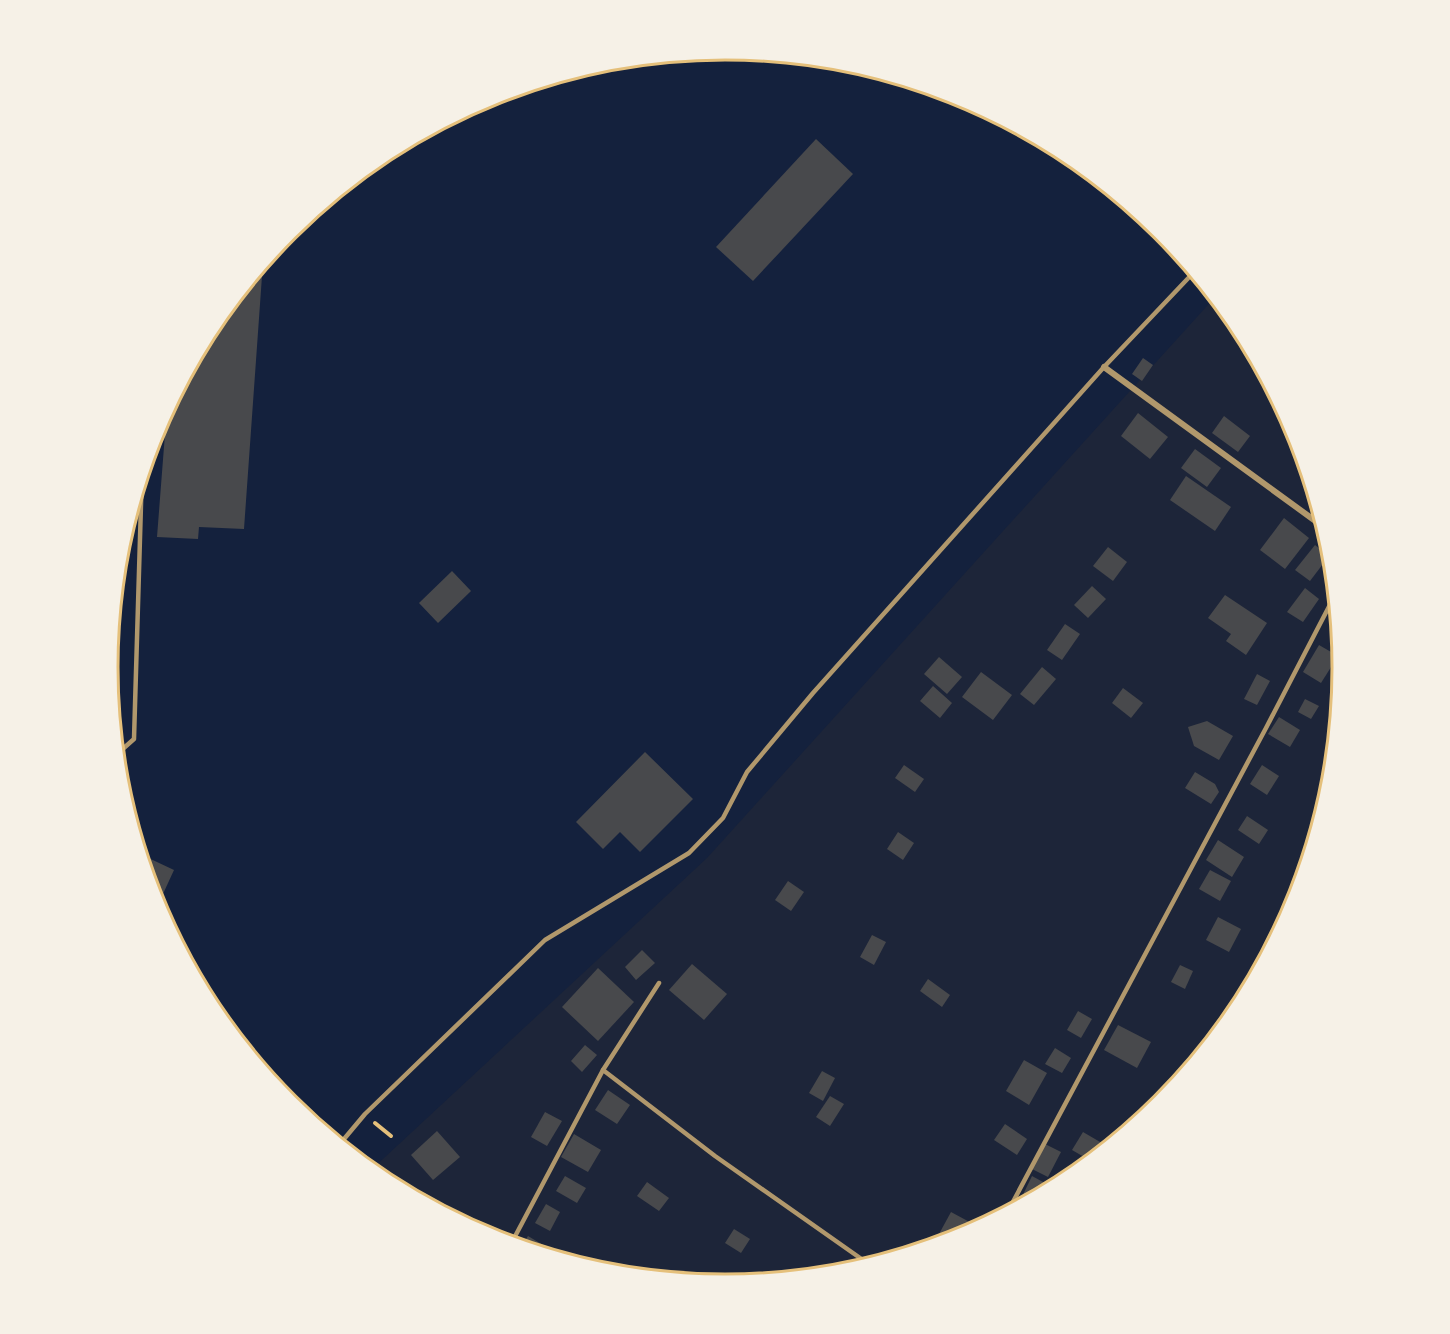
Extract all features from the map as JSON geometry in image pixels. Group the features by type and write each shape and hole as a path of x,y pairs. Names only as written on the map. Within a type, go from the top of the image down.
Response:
{"street":[{"path":"1104,367 1313,519"}],"lane":[{"path":"344,1139 365,1114 545,940 689,853 723,818 747,772 813,693 1104,367 1189,277"},
{"path":"124,749 134,739 141,503"},
{"path":"1014,1200 1261,739 1329,607"},
{"path":"515,1236 603,1070 659,983"},
{"path":"603,1070 716,1156 860,1258"}],"shaded area":[{"path":"1211,302 1251,364 1286,435 1300,472 1311,510 1327,588 1331,627 1331,707 1327,746 1311,824 1286,899 1251,971 1207,1037 1181,1067 1154,1096 1095,1149 1028,1193 957,1228 920,1242 882,1253 804,1269 765,1273 685,1273 646,1269 568,1253 493,1228 421,1193 377,1164 707,858"}],"building":[{"path":"816,139 853,174 753,281 716,247"},
{"path":"262,275 244,529 199,527 198,539 157,537 165,433 199,363 243,297"},
{"path":"1143,358 1153,365 1142,381 1132,374"},
{"path":"1138,413 1168,437 1150,459 1121,436"},
{"path":"1224,416 1250,436 1238,452 1212,433"},
{"path":"1195,449 1221,468 1207,487 1181,468"},
{"path":"1186,476 1231,507 1215,531 1170,500"},
{"path":"1284,518 1309,538 1285,569 1260,550"},
{"path":"1315,545 1320,549 1323,564 1310,581 1295,570"},
{"path":"1108,547 1127,562 1113,581 1093,566"},
{"path":"452,571 471,591 438,623 419,603"},
{"path":"1092,586 1106,599 1088,618 1074,605"},
{"path":"1305,588 1319,599 1303,622 1287,612"},
{"path":"1225,595 1267,623 1246,655 1226,641 1231,634 1208,618"},
{"path":"1065,624 1080,634 1062,660 1047,650"},
{"path":"1319,645 1332,652 1332,666 1321,683 1303,672"},
{"path":"939,657 962,677 947,694 924,674"},
{"path":"1042,667 1056,679 1034,705 1020,694"},
{"path":"981,672 1012,695 993,720 962,697"},
{"path":"1257,674 1270,681 1257,705 1244,699"},
{"path":"933,686 952,703 940,718 920,701"},
{"path":"1123,688 1143,703 1131,718 1112,703"},
{"path":"1305,699 1319,706 1311,719 1298,712"},
{"path":"1279,717 1300,730 1290,747 1268,734"},
{"path":"1207,721 1233,736 1219,760 1194,746 1188,727"},
{"path":"645,752 693,799 640,852 620,832 603,849 576,822"},
{"path":"904,765 924,779 915,792 895,778"},
{"path":"1262,765 1279,776 1267,795 1250,784"},
{"path":"1195,772 1215,784 1219,792 1211,804 1185,788"},
{"path":"1247,816 1268,830 1259,844 1238,830"},
{"path":"898,832 914,843 903,860 887,849"},
{"path":"1218,840 1244,857 1232,877 1206,860"},
{"path":"149,858 174,870 162,895"},
{"path":"1210,870 1231,881 1220,901 1199,889"},
{"path":"788,881 804,892 791,911 775,900"},
{"path":"1218,917 1241,929 1229,952 1206,940"},
{"path":"872,935 886,942 874,965 860,957"},
{"path":"642,950 655,963 636,980 625,967"},
{"path":"692,964 727,994 704,1020 669,990"},
{"path":"1180,965 1193,971 1185,989 1171,982"},
{"path":"598,968 634,1002 598,1041 562,1007"},
{"path":"928,979 950,995 942,1007 920,991"},
{"path":"1078,1011 1092,1019 1081,1038 1067,1030"},
{"path":"1118,1025 1151,1042 1137,1068 1104,1050"},
{"path":"585,1045 597,1055 582,1072 571,1061"},
{"path":"1055,1048 1071,1058 1062,1073 1045,1064"},
{"path":"1024,1060 1047,1073 1029,1105 1006,1091"},
{"path":"822,1071 835,1078 823,1101 809,1093"},
{"path":"608,1090 630,1105 617,1124 595,1110"},
{"path":"830,1096 844,1104 830,1126 816,1117"},
{"path":"545,1112 562,1121 547,1146 531,1137"},
{"path":"1005,1124 1027,1139 1017,1155 994,1140"},
{"path":"437,1131 460,1157 433,1180 411,1155"},
{"path":"1083,1132 1102,1143 1084,1157 1072,1150"},
{"path":"574,1134 601,1150 588,1172 561,1157"},
{"path":"1045,1144 1061,1152 1048,1177 1032,1169"},
{"path":"565,1176 586,1188 577,1203 556,1191"},
{"path":"1032,1176 1044,1183 1028,1193 1022,1196"},
{"path":"647,1182 669,1198 659,1211 637,1196"},
{"path":"546,1204 560,1212 550,1231 535,1223"},
{"path":"951,1212 970,1222 957,1228 939,1234"},
{"path":"734,1229 750,1239 741,1253 725,1243"},
{"path":"528,1236 545,1246 530,1242 525,1240"}]}
